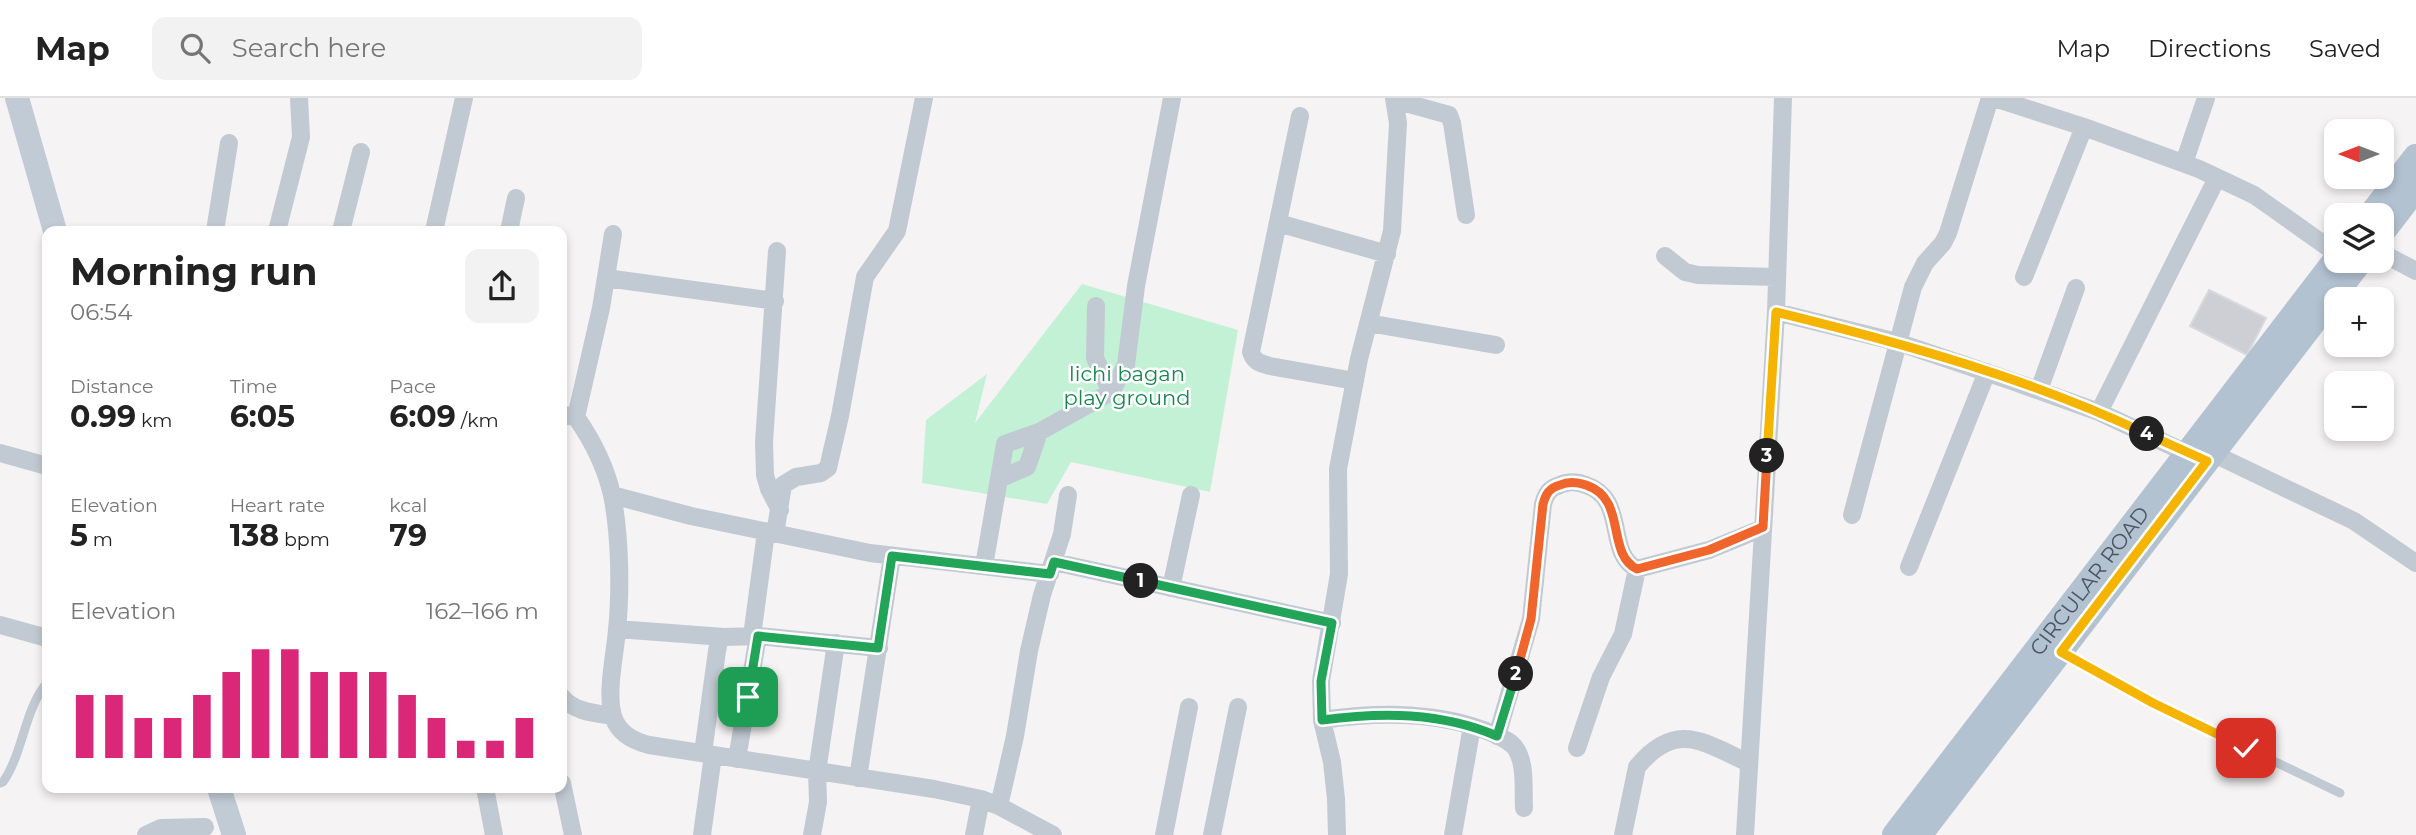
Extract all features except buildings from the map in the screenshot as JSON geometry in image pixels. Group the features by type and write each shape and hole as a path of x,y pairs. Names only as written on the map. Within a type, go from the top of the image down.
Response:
{"main road":[{"path":"17,98 54,226"},
{"path":"2380,203 2416,157"},
{"path":"2394,216 2416,188"},
{"name":"CIRCULAR ROAD","path":"1919,835 2061,652 2203,456 2327,273"},
{"name":"CIRCULAR ROAD","path":"1895,835 2350,273"},
{"path":"220,793 234,835"}],"street":[{"path":"278,226 301,137 299,98"},
{"path":"434,226 464,98"},
{"path":"737,759 771,533 780,510 783,485 796,477 821,473 828,468 865,277 897,232 925,98"},
{"path":"984,566 1005,444 1039,432 1111,392 1126,365 1136,286 1172,98"},
{"path":"1745,835 1776,312 1783,98"},
{"path":"1852,515 1897,342 1919,273 1948,233 1995,98 2184,163 2254,195 2324,245"},
{"path":"2184,163 2206,98"},
{"path":"1337,835 1332,762 1322,720 1321,681 1339,574 1338,469 1368,323 1387,254 1396,180 1398,123 1394,99 1449,115 1466,215"},
{"path":"1300,116 1251,340 1251,352 1253,359 1270,366 1355,381"},
{"path":"2024,277 2084,127"},
{"path":"216,226 229,144"},
{"path":"342,226 361,152"},
{"path":"2099,412 2217,178"},
{"path":"510,226 516,198"},
{"path":"1278,223 1387,254"},
{"path":"613,234 595,340 569,416 589,437 612,495 618,557 617,629 612,692 613,716 620,730 632,741 934,789 981,799 999,806 1042,833"},
{"path":"777,251 764,442 765,475 780,510"},
{"path":"1665,256 1685,272 1698,275 1777,277"},
{"path":"2394,259 2416,271"},
{"path":"606,278 775,301"},
{"path":"2039,390 2076,288"},
{"path":"1096,306 1095,358 1111,392"},
{"path":"1776,312 1897,342 2099,412 2354,521 2416,563"},
{"path":"1368,323 1496,345"},
{"path":"1909,567 1987,372"},
{"path":"999,479 1027,467 1039,432"},
{"path":"0,453 42,465"},
{"path":"1497,736 1531,619 1546,493 1562,484 1573,482 1596,489 1605,497 1612,511 1623,555 1629,565 1637,569 1709,550 1763,527"},
{"path":"612,495 691,516 892,556 984,566 1052,568 1171,588 1332,623"},
{"path":"999,806 1015,736 1029,651 1042,595 1062,534 1068,495"},
{"path":"1171,588 1191,495"},
{"path":"858,778 892,556"},
{"path":"1577,748 1601,677 1623,634 1637,569"},
{"path":"0,625 42,637"},
{"path":"617,629 724,637 755,636 878,648"},
{"path":"702,835 717,651 719,642 724,637"},
{"path":"812,835 818,802 817,772 836,643"},
{"path":"567,702 584,711 613,716"},
{"path":"1164,835 1189,707"},
{"path":"1212,835 1238,707"},
{"path":"1322,720 1364,714 1436,718 1472,726 1497,736 1516,748 1521,760 1524,808"},
{"path":"1453,835 1472,726"},
{"path":"1623,835 1637,767 1643,759 1672,740 1679,737 1694,739 1749,763"},
{"path":"146,835 161,828 203,831 220,793"},
{"path":"486,793 494,835"},
{"path":"564,793 573,835"},
{"path":"974,835 981,799"}],"lane":[{"path":"2061,652 2153,703 2340,793"},
{"path":"0,783 11,771 42,691"}],"green space":[{"name":"lichi bagan play ground","path":"1082,284 1238,330 1210,492 1071,462 1047,504 922,483 926,420 987,374 975,423"}],"route":[{"path":"748,697 758,636 878,648 892,556 1050,574 1054,562 1332,623 1321,681 1322,720 1364,714 1436,718 1457,721 1497,736 1531,619 1543,504 1546,493 1552,488 1573,482 1596,489 1605,497 1612,511 1623,555 1629,565 1637,569 1709,550 1763,527 1776,312 1897,342 2009,380 2099,412 2207,461 2061,652 2153,703 2246,748"}]}
